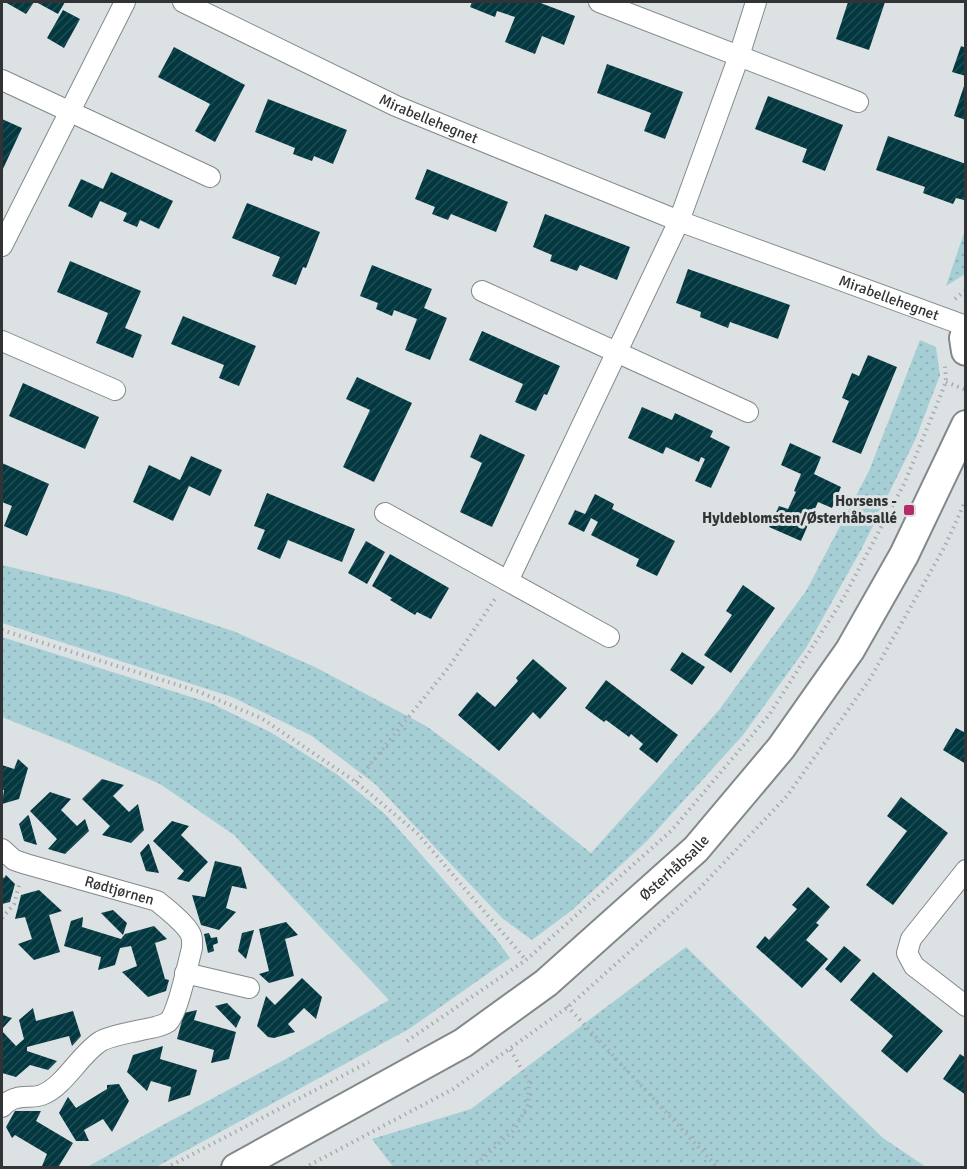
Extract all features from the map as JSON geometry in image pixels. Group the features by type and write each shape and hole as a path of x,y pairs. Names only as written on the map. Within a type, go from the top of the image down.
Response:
{"street":[{"path":"2,246 124,2"},
{"name":"Mirabellehegnet","path":"183,2 396,106 679,221 955,325 966,326"},
{"path":"599,2 858,102"},
{"path":"508,581 679,221 756,2"},
{"path":"2,80 210,177"},
{"path":"482,291 748,412"},
{"path":"955,325 964,338 955,356"},
{"path":"2,341 115,390"},
{"name":"Østerhåbsalle","path":"236,1167 463,1043 546,983 696,849 781,748 850,650 904,555 966,425"},
{"path":"385,513 609,637"},
{"name":"Rødtjørnen","path":"2,849 14,860 157,901 190,932 192,939 192,948 175,1010 169,1021 161,1026 101,1041 51,1090 35,1097 18,1097 2,1107"},
{"path":"966,870 911,939 907,953 914,966 966,1006"},
{"path":"185,973 249,988"}],"path":[{"path":"955,325 952,302 966,290"},
{"path":"403,1044 526,960 672,830 769,715 843,599 905,482 955,356"},
{"path":"946,382 966,390"},
{"path":"356,782 449,667 508,581"},
{"path":"2,630 197,691 261,718 356,782 417,834 546,983 718,1167"},
{"path":"2,918 14,904 26,864"},
{"path":"472,1167 514,1130 528,1105 529,1082 510,1049"},
{"path":"166,1167 372,1060"}],"shaded area":[{"path":"965,230 965,274 946,286"},
{"path":"920,340 936,347 940,375 916,438 862,548 806,648 743,735 648,840 571,911 532,940 502,918 375,784 312,736 232,697 2,623 2,565 116,593 233,631 315,667 426,726 493,775 591,853 719,710 806,591 869,471"},
{"path":"2,637 213,704 272,733 338,775 386,815 496,939 510,958 409,1029 156,1167 87,1167 389,1000 234,835 160,784 2,717"},
{"path":"686,947 883,1138 926,1167 393,1167 372,1139 471,1109"}],"building":[{"path":"5,2 34,2 26,14"},
{"path":"36,2 65,2 58,14"},
{"path":"472,2 538,2 575,16 564,45 542,36 535,54 505,42 515,17 497,11 495,17 470,7"},
{"path":"848,2 885,2 869,50 836,39"},
{"path":"63,10 80,19 64,48 47,38"},
{"path":"961,46 966,48 966,76 952,72"},
{"path":"174,47 245,85 215,142 195,131 210,104 158,77"},
{"path":"607,64 683,92 665,139 644,131 651,113 597,93"},
{"path":"966,83 966,120 954,116"},
{"path":"768,96 843,125 825,171 802,162 807,149 755,129"},
{"path":"268,99 347,130 333,164 314,156 312,161 293,154 295,148 255,132"},
{"path":"2,119 22,128 2,171"},
{"path":"888,136 966,164 964,200 956,198 953,204 923,193 925,187 876,170"},
{"path":"427,169 508,202 496,232 451,214 448,220 432,214 435,207 415,199"},
{"path":"111,172 173,201 159,229 140,220 137,227 123,221 127,213 100,201 92,218 68,206 81,179 103,189"},
{"path":"247,203 320,232 306,268 303,267 296,285 272,276 280,257 232,238"},
{"path":"545,214 630,247 617,280 580,265 577,271 550,261 552,255 533,247"},
{"path":"70,261 141,291 125,328 142,335 133,358 96,343 108,313 57,292"},
{"path":"372,265 432,289 424,308 447,318 430,360 405,350 417,319 394,310 392,316 376,309 378,303 360,296"},
{"path":"688,269 790,305 778,339 730,322 728,328 700,317 701,312 676,303"},
{"path":"183,316 256,346 239,386 219,378 224,365 171,344"},
{"path":"482,331 560,366 547,395 544,394 536,411 515,402 523,384 469,360"},
{"path":"868,355 897,367 861,454 832,442 849,401 842,398 852,373 859,376"},
{"path":"357,377 412,403 374,482 343,467 370,410 346,399"},
{"path":"23,383 99,417 85,449 9,416"},
{"path":"642,407 672,420 675,413 713,431 710,437 730,447 711,488 695,481 705,459 701,457 699,462 666,447 663,454 628,438"},
{"path":"480,434 525,455 492,527 460,512 482,463 470,457"},
{"path":"790,443 821,457 814,474 841,487 832,508 818,502 801,541 769,527 779,506 788,509 801,474 781,465"},
{"path":"191,456 222,470 210,496 189,486 173,521 133,502 149,465 180,480"},
{"path":"2,463 49,484 27,536 4,526 12,506 2,502"},
{"path":"267,493 355,529 342,562 288,540 280,559 257,549 265,530 254,526"},
{"path":"595,494 614,504 612,509 675,541 657,576 636,566 639,559 591,535 598,522 591,518 584,532 568,524 575,510 585,514"},
{"path":"366,541 385,552 367,584 348,573"},
{"path":"390,554 449,588 431,619 417,612 415,615 372,586"},
{"path":"743,585 775,608 731,673 704,655 732,615 726,611"},
{"path":"682,652 705,667 692,685 670,670"},
{"path":"533,659 567,688 540,719 533,712 499,751 458,715 477,692 495,707 518,681 516,678"},
{"path":"606,680 678,735 657,763 639,749 643,744 631,734 629,737 585,708"},
{"path":"956,728 966,733 966,764 943,750"},
{"path":"18,759 28,768 19,799 2,804 4,790 2,790 2,765 14,769"},
{"path":"102,779 124,785 113,796 129,812 138,804 144,830 131,843 102,835 110,826 82,799"},
{"path":"50,792 71,799 61,810 77,826 85,819 89,831 65,854 48,849 57,839 30,811"},
{"path":"901,797 948,833 893,905 866,885 907,831 887,816"},
{"path":"28,815 37,845 24,841 19,824"},
{"path":"172,821 189,826 181,835 208,862 189,882 177,879 184,871 153,841"},
{"path":"148,844 159,873 146,871 140,853"},
{"path":"215,861 241,867 247,889 232,886 226,908 236,912 219,930 201,925 192,895 205,897"},
{"path":"6,875 15,884 10,902 2,904 2,877"},
{"path":"808,887 830,907 816,923 819,925 806,940 828,959 802,988 756,947 765,936 769,940 797,909 792,905"},
{"path":"39,890 62,911 49,915 60,952 34,960 18,944 32,939 25,917 15,919 21,895"},
{"path":"113,910 127,923 123,935 101,913"},
{"path":"83,917 82,927 121,939 125,934 154,926 167,939 155,943 165,979 169,980 166,991 148,997 122,972 137,966 131,946 120,948 115,965 98,970 101,957 64,946 71,921"},
{"path":"286,922 298,935 285,939 294,976 269,983 259,974 269,971 259,929"},
{"path":"254,930 246,959 238,951 242,933"},
{"path":"209,933 211,938 217,937 218,943 213,945 214,951 208,953 204,934"},
{"path":"844,946 861,960 841,983 825,969"},
{"path":"873,972 943,1031 907,1073 881,1051 893,1036 850,1000"},
{"path":"302,978 322,997 316,1019 304,1008 288,1024 295,1032 274,1038 268,1037 257,1026 266,996 275,1005"},
{"path":"227,1003 241,1017 236,1028 215,1006"},
{"path":"33,1008 36,1021 73,1011 81,1036 72,1046 69,1036 27,1047 27,1051 57,1061 48,1070 30,1065 16,1077 2,1073 2,1031 16,1046 24,1039 19,1020"},
{"path":"197,1010 194,1020 236,1032 229,1059 211,1063 214,1050 177,1039 184,1013"},
{"path":"2,1015 12,1018 2,1029"},
{"path":"163,1046 160,1059 197,1070 190,1095 168,1102 171,1087 151,1081 147,1091 127,1072 133,1055"},
{"path":"960,1054 966,1058 966,1095 943,1079"},
{"path":"119,1084 129,1101 112,1132 103,1119 84,1130 89,1141 76,1141 59,1113 68,1097 76,1108 107,1089 107,1085"},
{"path":"15,1111 41,1111 36,1121 73,1143 59,1166 42,1166 47,1154 15,1135 12,1138 6,1127"}],"place":[{"name":"Horsens - Hyldeblomsten/Østerhåbsallé","path":"909,510"}]}
